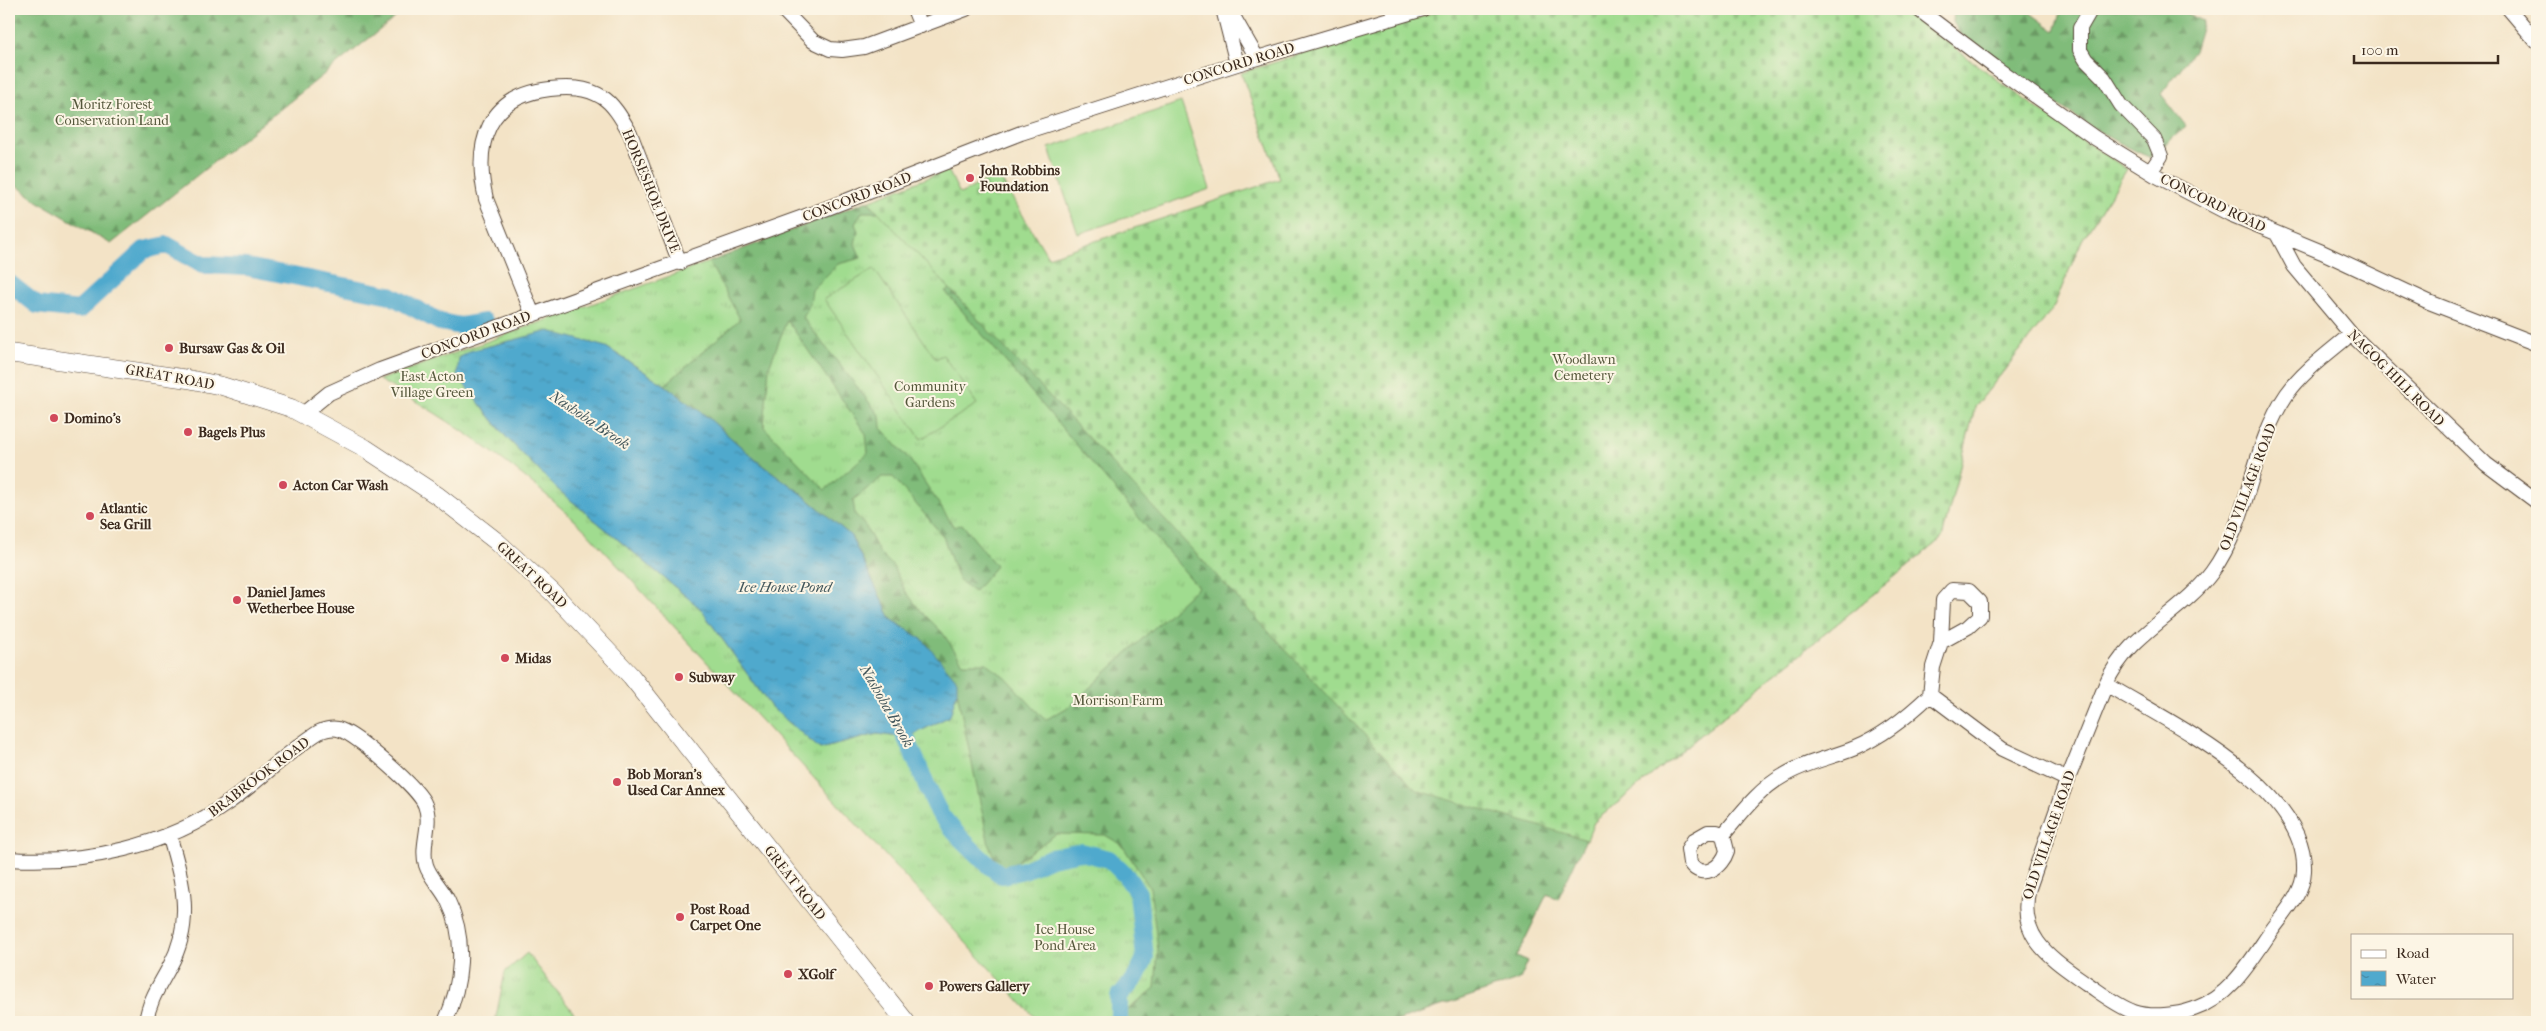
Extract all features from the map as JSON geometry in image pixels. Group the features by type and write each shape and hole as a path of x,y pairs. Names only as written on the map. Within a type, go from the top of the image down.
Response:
{"main road":[{"name":"GREAT ROAD","path":"9,353 188,379 238,391 302,414 365,448 438,496 510,554 585,625 630,676 906,1022"}],"street":[{"path":"782,9 813,41 836,50 864,47 966,9"},
{"path":"914,9 921,26"},
{"path":"1223,9 1237,64"},
{"path":"1229,9 1257,58"},
{"name":"CONCORD ROAD","path":"302,414 329,393 362,377 825,209 1021,133 1237,64 1423,9"},
{"path":"2091,9 2080,28 2080,50 2086,60 2104,78 2121,105 2154,139 2162,156 2150,172"},
{"path":"2509,9 2537,42"},
{"name":"CONCORD ROAD","path":"1927,12 2095,138 2150,172 2230,214 2429,302 2537,344"},
{"name":"HORSESHOE DRIVE","path":"533,315 486,199 481,179 481,149 490,123 510,100 538,90 565,87 585,89 604,97 620,116 630,133 680,262"},
{"name":"NAGOG HILL ROAD","path":"2277,234 2294,266 2351,334 2486,464 2537,502"},
{"name":"OLD VILLAGE ROAD","path":"2106,684 2216,750 2245,772 2276,802 2290,821 2302,847 2304,872 2295,898 2246,968 2224,993 2195,1009 2169,1015 2135,1012 2110,1000 2043,951 2032,934 2024,905 2042,848 2068,780 2106,684 2110,674 2133,644 2184,602 2211,573 2234,533 2268,430 2288,394 2321,360 2351,334"},
{"path":"1723,835 1758,797 1782,776 1809,764 1855,748 1878,737 1930,695 1933,667 1941,642"},
{"path":"1930,695 2002,749 2068,780"},
{"name":"BRABROOK ROAD","path":"9,859 55,860 92,856 121,850 169,835 229,802 316,734 334,728 347,732 362,741 418,793 426,806 428,821 424,850 426,864 452,910 460,956 458,985 445,1022"},
{"path":"146,1022 150,1000 171,965 184,931 184,892 169,835"}],"green space":[{"name":"Moritz Forest Conservation Land","path":"9,9 406,9 111,244 39,202 9,180"},
{"name":"Woodlawn Cemetery","path":"1445,9 1904,9 2014,92 2127,169 2082,240 2052,310 1975,407 1942,538 1594,822 1587,840 1416,790 868,201 948,170 960,194 998,174 1048,257 1280,179 1241,73"},
{"path":"1954,9 2025,9 2055,31 2062,9 2176,9 2203,21 2194,51 2161,94 2186,126 2151,158 2125,146 2052,101 1959,33 1953,22"},
{"path":"1181,102 1210,189 1078,234 1049,148"},
{"name":"Woodlawn Cemetery","path":"2083,141 2127,169 2082,240 2052,310 1975,407 1942,538 1594,822 1558,899 1547,894 1517,956 1528,961 1520,979 1394,1022 1126,1022 1125,1012 1155,988 1158,950 1150,888 1122,845 1105,835 1056,834 1003,871 998,866 989,845 957,692 923,640 891,619 851,536 802,494 756,460 705,415 665,385 740,319 709,262 868,201 878,212 862,212 855,224 858,231 855,244 861,258 838,264 812,290 810,304 803,318 880,416 881,428 910,460 954,527 962,524 996,566 974,592 958,579 943,536 893,477 882,477 853,500 855,514 866,527 879,552 892,565 906,592 921,611 942,632 963,663 986,663 1005,677 1045,720 1070,706 1198,587 945,291 1061,253","holes":["787,320 866,434 868,453 825,490 764,427 769,367"]},
{"name":"Morrison Farm","path":"868,201 1558,899 1547,894 1517,956 1528,961 1520,979 1394,1022 1039,1022 585,530 537,487 487,448 379,380 754,246","holes":["505,342 606,347 665,385 957,692 949,716 907,738 877,734 820,749 771,707 700,608 555,487 506,437 457,375 470,351"]},
{"name":"Community Gardens","path":"874,269 936,359 943,355 977,404 921,439 824,299"},
{"path":"527,953 581,1022 495,1022 505,972"}],"water":[{"name":"Ice House Pond","path":"549,331 606,347 665,385 705,415 756,460 802,494 851,536 891,619 923,640 957,680 957,692 950,716 907,738 877,734 820,749 771,707 700,608 555,487 506,437 457,375 459,358 470,351"}],"waterway":[{"name":"Nashoba Brook","path":"9,283 37,305 79,310 144,250 167,245 203,265 247,267 390,295 440,322 461,326 485,322"},
{"name":"Nashoba Brook","path":"895,717 939,812 968,846 1002,875 1024,870 1051,858 1081,852 1109,859 1126,876 1138,893 1145,958 1136,977 1119,997 1119,1022"}],"place":[{"name":"John Robbins Foundation","path":"970,178"},
{"name":"Bursaw Gas & Oil","path":"169,348"},
{"name":"Domino's","path":"54,418"},
{"name":"Bagels Plus","path":"188,432"},
{"name":"Acton Car Wash","path":"283,485"},
{"name":"Atlantic Sea Grill","path":"90,516"},
{"name":"Daniel James Wetherbee House","path":"237,600"},
{"name":"Midas","path":"505,658"},
{"name":"Subway","path":"679,677"},
{"name":"Bob Moran's Used Car Annex","path":"617,782"},
{"name":"Post Road Carpet One","path":"680,917"},
{"name":"XGolf","path":"788,974"},
{"name":"Powers Gallery","path":"929,986"}],"park label":[{"name":"East Acton Village Green","path":"432,384"},
{"name":"Ice House Pond Area","path":"1065,938"}]}
